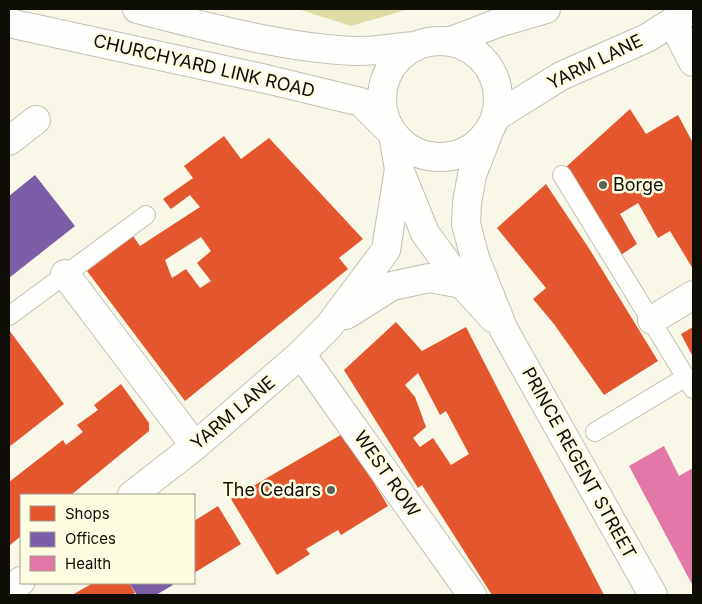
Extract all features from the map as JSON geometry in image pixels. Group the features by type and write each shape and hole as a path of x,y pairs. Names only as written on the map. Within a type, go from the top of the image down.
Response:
{"main road":[{"path":"137,9 210,27 308,47 357,51 416,46 433,41 451,41 498,22 546,9"},
{"path":"683,16 693,62"},
{"name":"YARM LANE","path":"493,125 562,76 647,38 683,16"},
{"name":"CHURCHYARD LINK ROAD","path":"9,23 266,79 361,102 391,132"},
{"path":"416,46 399,57 387,72 381,91 382,111 391,132 416,154 443,159 468,152 493,125 499,91 490,68 473,50 451,41"},
{"path":"9,141 36,120"},
{"name":"PRINCE REGENT STREET","path":"493,125 472,175 467,203 466,224 475,258 504,330 653,595"},
{"name":"PRINCE REGENT STREET","path":"391,132 399,169 425,232 462,284 504,330"},
{"name":"YARM LANE","path":"133,494 195,446 301,354 329,326 386,250 399,169"},
{"path":"65,274 195,446"},
{"name":"YARM LANE","path":"329,326 392,286 429,278 462,284"},
{"path":"652,320 693,294"},
{"name":"WEST ROW","path":"301,354 472,595"},
{"path":"9,591 20,582"}],"lane":[{"path":"562,175 690,383 595,432"},
{"path":"9,316 146,215"}],"shaded area":[{"path":"298,9 409,9 351,26"}],"building: Shops":[{"path":"630,109 646,134 678,115 693,143 693,269 670,231 658,238 638,203 620,214 637,244 621,255 566,167"},
{"path":"224,136 241,159 269,138 363,239 339,258 348,269 185,401 87,271 133,236 140,246 200,207 190,195 171,209 163,199 193,178 184,166","holes":["201,237 211,251 197,263 211,281 200,288 186,269 172,278 165,260"]},
{"path":"546,184 590,250 658,361 604,395 554,324 533,299 546,288 497,228"},
{"path":"396,322 422,351 466,327 604,595 492,595 422,485 418,488 344,370","holes":["418,373 440,415 446,411 469,454 451,465 433,438 420,447 413,438 426,427 415,397 405,385"]},
{"path":"693,327 693,357 681,334"},
{"path":"9,330 64,404 9,447"},
{"path":"121,384 149,423 149,431 72,494 20,494 20,537 9,546 9,482 63,440 66,445 83,432 77,425 98,410 94,405"},
{"path":"344,433 388,506 341,535 338,530 306,549 310,554 277,575 231,499"},
{"path":"218,506 241,544 195,572 195,520"},
{"path":"91,584 130,584 135,593 131,595 72,595"}],"building: Offices":[{"path":"35,175 75,226 9,278 9,196"},
{"path":"130,584 173,585 156,595 137,595"}],"building: Health":[{"path":"664,446 679,476 693,468 693,586 629,466"}],"place":[{"name":"Borge","path":"603,185"},
{"name":"The Cedars","path":"331,490"}]}
